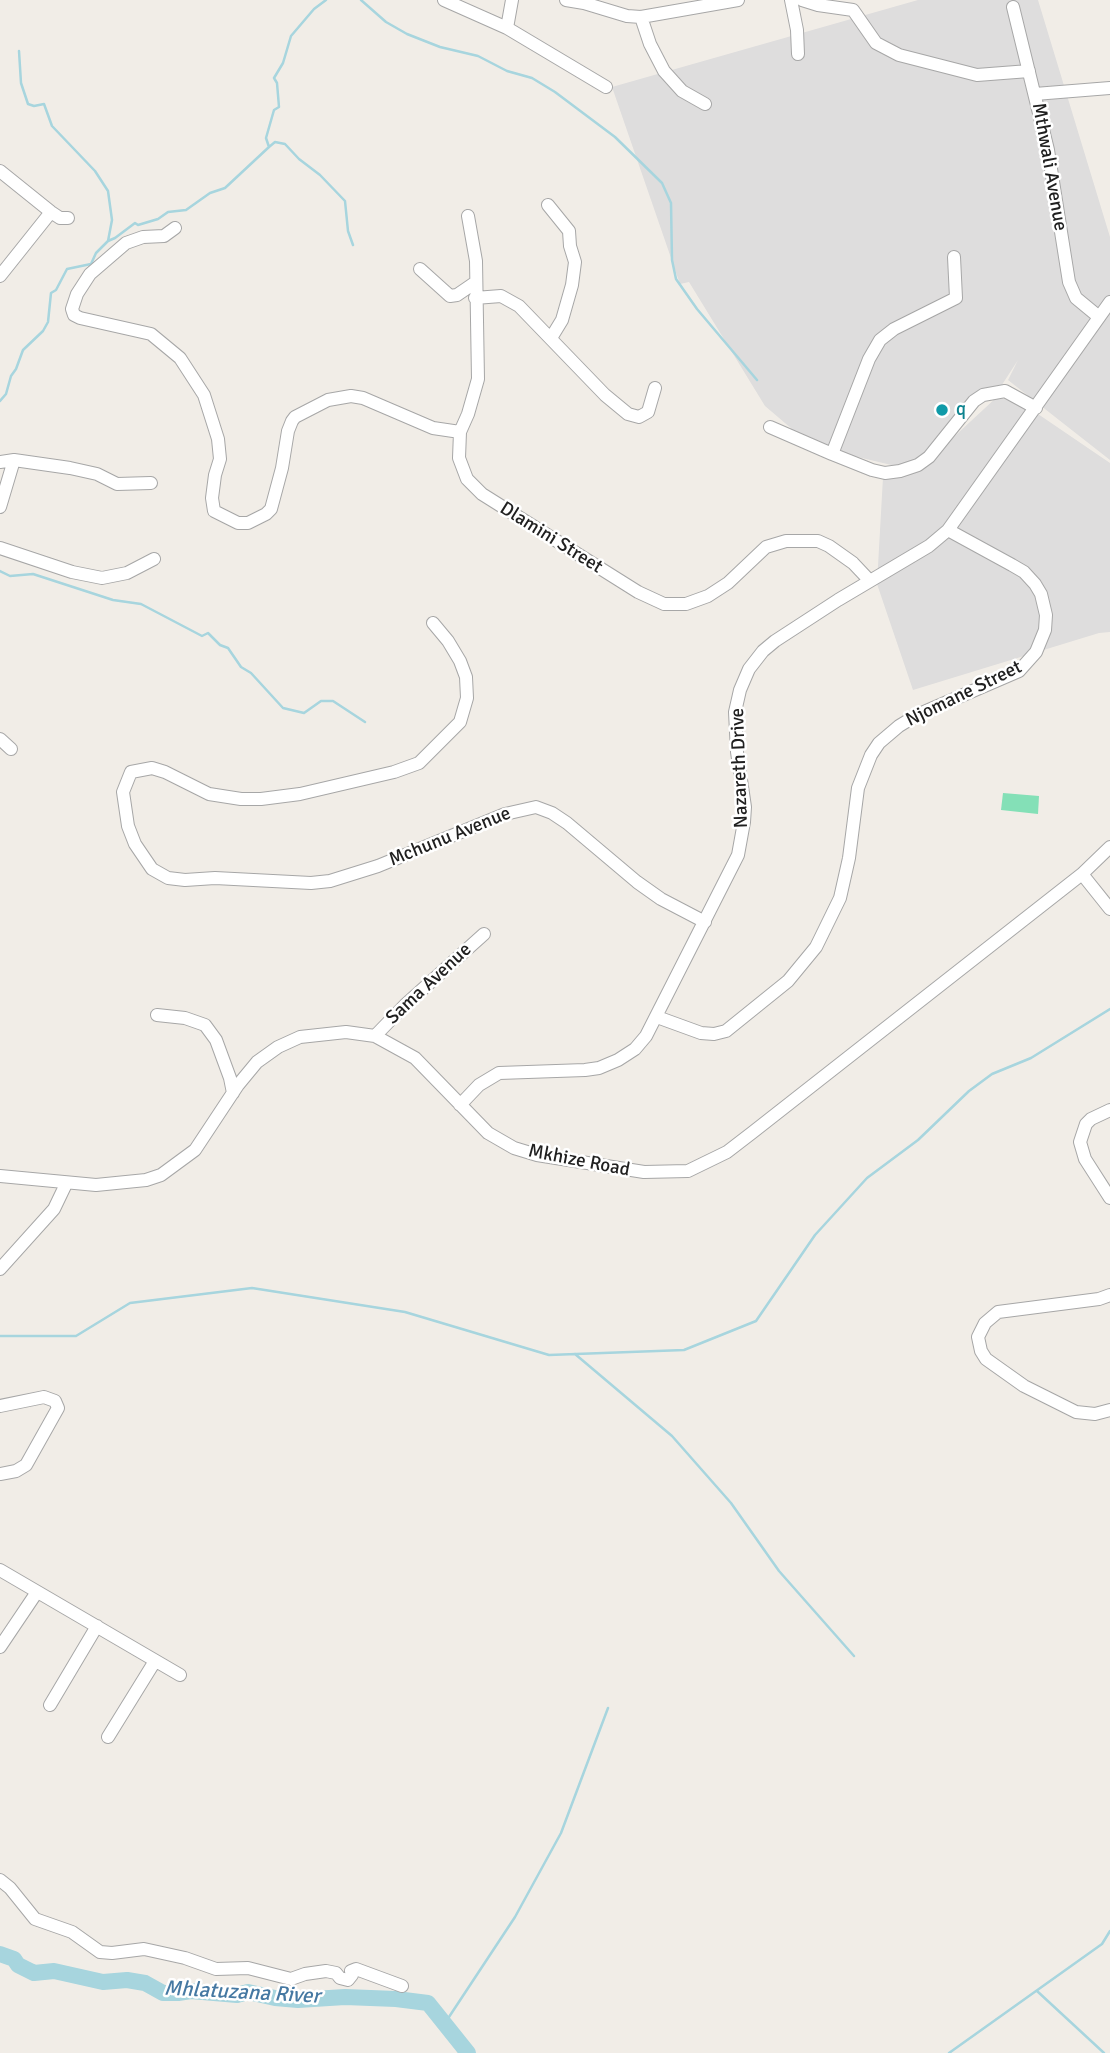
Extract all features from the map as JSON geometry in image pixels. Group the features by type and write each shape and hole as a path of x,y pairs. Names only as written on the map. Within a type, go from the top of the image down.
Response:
{"street":[{"path":"444,0 508,28 606,87"},
{"path":"508,28 512,0"},
{"path":"566,0 627,16 641,17 738,0"},
{"path":"791,0 798,54"},
{"path":"802,0 853,10 876,43 899,55 979,75 1029,71"},
{"name":"Mthwali Avenue","path":"1013,8 1055,185 1069,282 1076,298 1099,317"},
{"path":"641,17 650,44 664,71 682,91 705,104"},
{"path":"1035,94 1110,88"},
{"path":"0,171 51,212 60,218 68,218"},
{"path":"548,205 569,231 575,262 572,285 562,320 551,338"},
{"path":"0,276 51,212"},
{"name":"Dlamini Street","path":"468,216 475,250 478,379 460,432 459,458 467,479 482,494 652,600 676,605 698,601 720,589 766,547 786,541 818,541 829,546 853,563 870,581"},
{"path":"175,228 164,236 143,237 126,243 90,274 77,294 72,309 74,315 79,318 151,334 180,358 204,395 218,439 220,459 212,498 214,511 239,523 248,523 266,514 271,509 292,421 295,416 328,400 351,396 363,398 433,428 460,432"},
{"path":"832,454 869,359 880,340 894,329 954,301 957,295 954,257"},
{"path":"419,269 450,296 457,295 476,282"},
{"path":"475,298 493,296 509,299 533,318 605,395 628,414 639,417 648,412 655,388"},
{"name":"Nazareth Drive","path":"460,1105 479,1085 499,1073 585,1070 618,1060 643,1040 738,855 745,807 736,712 744,679 756,659 775,642 929,546 948,530 1110,302"},
{"path":"770,427 885,473 918,465 929,457 983,395 1006,391 1036,408"},
{"path":"0,507 14,460"},
{"path":"0,462 14,460 97,474 117,484 150,483"},
{"name":"Njomane Street","path":"657,1017 685,1029 714,1034 726,1031 788,981 816,947 840,898 847,870 858,788 871,755 879,743 917,715 1019,671 1036,652 1045,630 1046,615 1041,594 1035,584 1018,568 948,530"},
{"path":"0,548 72,572 102,578 127,573 154,559"},
{"name":"Mchunu Avenue","path":"433,623 460,661 466,677 467,698 460,722 419,763 358,781 291,796 261,799 209,794 152,768 131,772 123,792 128,826 135,844 152,869 175,879 215,878 311,883 347,877 505,814 536,807 567,823 661,899 705,922"},
{"path":"0,739 11,748"},
{"name":"Mkhize Road","path":"3,1175 66,1184 118,1184 160,1175 194,1150 257,1062 278,1047 300,1037 346,1032 375,1036 415,1058 460,1105 498,1139 537,1155 658,1174 688,1171 727,1152 1082,874 1110,847"},
{"path":"1082,874 1110,909"},
{"name":"Sama Avenue","path":"375,1036 405,1005 484,934"},
{"path":"157,1015 185,1018 205,1025 216,1040 233,1093"},
{"path":"1110,1110 1086,1124 1080,1142 1085,1159 1110,1198"},
{"path":"0,1269 54,1209 66,1184"},
{"path":"1110,1295 1099,1299 998,1312 985,1323 978,1337 986,1359 1024,1386 1076,1412 1096,1414 1110,1409"},
{"path":"0,1406 44,1396 55,1401 58,1408 26,1465 16,1471 0,1474"},
{"path":"0,1570 180,1675"},
{"path":"0,1647 37,1592"},
{"path":"50,1705 97,1626"},
{"path":"108,1737 155,1661"},
{"path":"0,1880 35,1919 72,1932 100,1952 149,1950 216,1969 248,1968 291,1979 326,1971 348,1980 352,1969 356,1969 402,1986"}],"shaded area":[{"path":"918,0 1038,0 1110,237 1110,460 1008,380 1018,360 998,391 996,386 908,469 812,446 765,406 689,282 680,284 612,87"},
{"path":"998,396 1038,414 1110,463 1110,632 1099,633 913,690 877,584 883,477 916,472"}],"green space":[{"path":"1003,793 1039,796 1038,814 1001,810"}],"waterway":[{"path":"0,401 6,394 23,350 43,331 48,322 51,293 56,290 67,269 91,264 96,253 108,241 135,223 138,225 158,219 168,212 186,210 210,193 225,188 269,147 266,138 274,110 279,107 277,83 274,78 283,63 291,36 314,9 326,0"},
{"path":"361,0 386,22 407,34 440,47 478,56 507,71 532,78 615,137 662,183 671,203 672,260 676,279 697,309 757,380"},
{"path":"19,51 21,83 28,104 44,104 52,126 95,171 108,191 112,220 108,241"},
{"path":"269,147 275,142 285,144 345,201 348,231 353,245"},
{"path":"0,571 10,576 33,574 113,600 141,604 202,636 208,633 220,645 228,648 241,667 251,673 283,708 304,713 321,701 333,701 365,722"},
{"path":"0,1336 76,1336 130,1303 252,1288 405,1312 549,1355 684,1350 756,1321 815,1235 867,1178 918,1140 969,1091 992,1074 1031,1058 1110,1009"},
{"path":"575,1354 672,1436 731,1503 779,1571 854,1656"},
{"path":"445,2023 515,1917 561,1833 608,1708"},
{"path":"949,2053 1102,1944 1110,1931"},
{"name":"Mhlatuzana River","path":"0,1954 14,1959 18,1965 34,1973 54,1971 103,1982 127,1980 145,1983 163,1993 191,1991 237,1995 248,1992 298,2000 345,1997 428,2003 468,2053"},
{"path":"1037,1991 1104,2053"}],"place":[{"name":"q","path":"942,410"}]}
